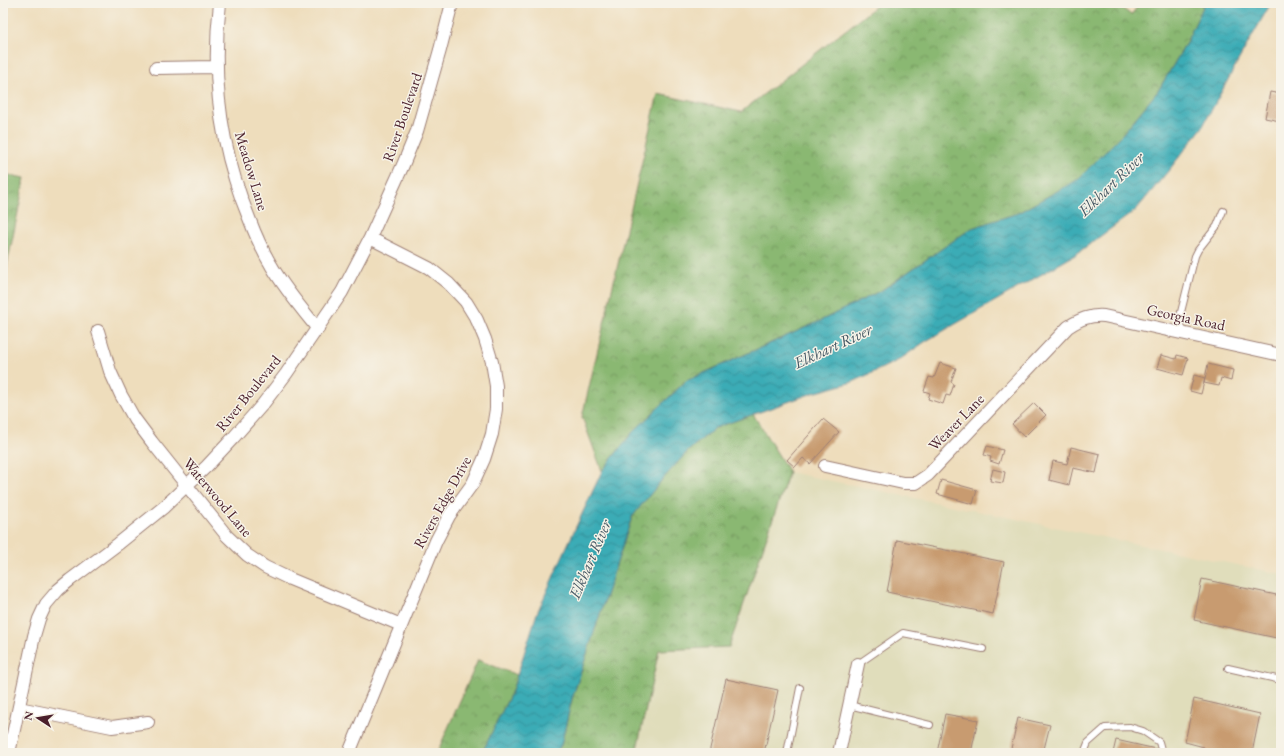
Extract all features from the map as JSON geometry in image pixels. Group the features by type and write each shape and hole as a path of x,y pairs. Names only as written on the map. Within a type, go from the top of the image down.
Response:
{"street":[{"name":"Meadow Lane","path":"220,3 217,28 216,67 222,129 229,161 241,199 256,236 270,264 286,290 318,328"},
{"name":"River Boulevard","path":"9,753 34,636 39,619 46,604 58,590 118,544 187,486 229,443 263,404 286,374 342,292 370,238 417,131 452,3"},
{"path":"156,68 216,67"},
{"name":"Rivers Edge Drive","path":"349,753 436,541 449,516 473,483 484,459 492,434 496,409 496,386 492,362 477,320 466,302 429,268 370,238"},
{"name":"Georgia Road","path":"1085,317 1094,315 1104,316 1281,355"},
{"name":"Weaver Lane","path":"825,466 903,483 916,483 928,475 1068,327 1085,317"},
{"name":"Waterwood Lane","path":"98,331 110,371 124,401 152,442 227,536 247,555 265,567 290,579 401,625"},
{"path":"839,753 858,664"},
{"path":"18,708 112,727 148,722"}],"lane":[{"path":"1184,333 1180,322 1180,316 1195,256 1217,226 1223,211"},
{"path":"858,664 902,633 983,649"},
{"path":"1228,668 1281,680"},
{"path":"787,753 800,688"},
{"path":"849,705 930,725"},
{"path":"1084,753 1088,743 1105,728 1130,727 1144,731 1159,742 1162,753"}],"shaded area":[{"path":"789,472 1281,574 1281,753 636,753 659,650 729,647"}],"green space":[{"path":"880,3 1116,3 1131,15 1140,3 1205,3 1184,47 1158,91 1119,138 1077,180 1018,213 972,228 882,290 820,321 686,381 632,433 602,471 582,417 658,94 741,112"},
{"path":"3,174 25,178 3,285"},
{"path":"753,414 789,472 729,647 659,650 636,753 556,753 561,745 572,699 632,517 688,451 715,428"},
{"path":"478,660 517,675 512,691 482,753 437,753"}],"water":[{"name":"Elkhart River","path":"1205,3 1271,3 1202,128 1136,210 1075,255 926,341 899,360 853,382 813,393 715,428 688,451 632,517 572,699 561,745 556,753 482,753 512,691 537,613 602,471 632,433 686,381 820,321 882,290 972,228 1018,213 1077,180 1119,138 1158,91 1184,47"}],"building":[{"path":"1270,92 1281,94 1280,121 1265,118"},
{"path":"1161,355 1176,359 1177,355 1188,358 1183,375 1157,368"},
{"path":"940,363 956,368 951,382 954,384 950,396 946,395 943,404 928,399 930,393 924,391 929,377 934,378"},
{"path":"1208,364 1233,370 1231,381 1221,378 1219,386 1204,383"},
{"path":"1194,375 1205,378 1201,394 1190,391"},
{"path":"1034,403 1046,415 1024,437 1012,424"},
{"path":"823,419 839,432 810,464 803,458 795,467 787,460"},
{"path":"987,446 1003,450 999,464 990,461 991,457 984,455"},
{"path":"1071,447 1100,454 1096,473 1073,468 1069,485 1049,480 1053,461 1067,464"},
{"path":"993,469 1005,472 1003,483 990,481"},
{"path":"941,480 977,490 973,504 937,494"},
{"path":"897,540 1004,562 993,614 887,592"},
{"path":"1202,579 1281,596 1281,639 1194,620"},
{"path":"726,679 778,690 764,753 709,753"},
{"path":"1194,699 1260,714 1252,753 1203,753 1204,747 1185,742"},
{"path":"945,714 978,720 971,753 937,753"},
{"path":"1018,718 1050,725 1043,753 1010,753"},
{"path":"1116,740 1156,749 1156,753 1113,753"}]}
